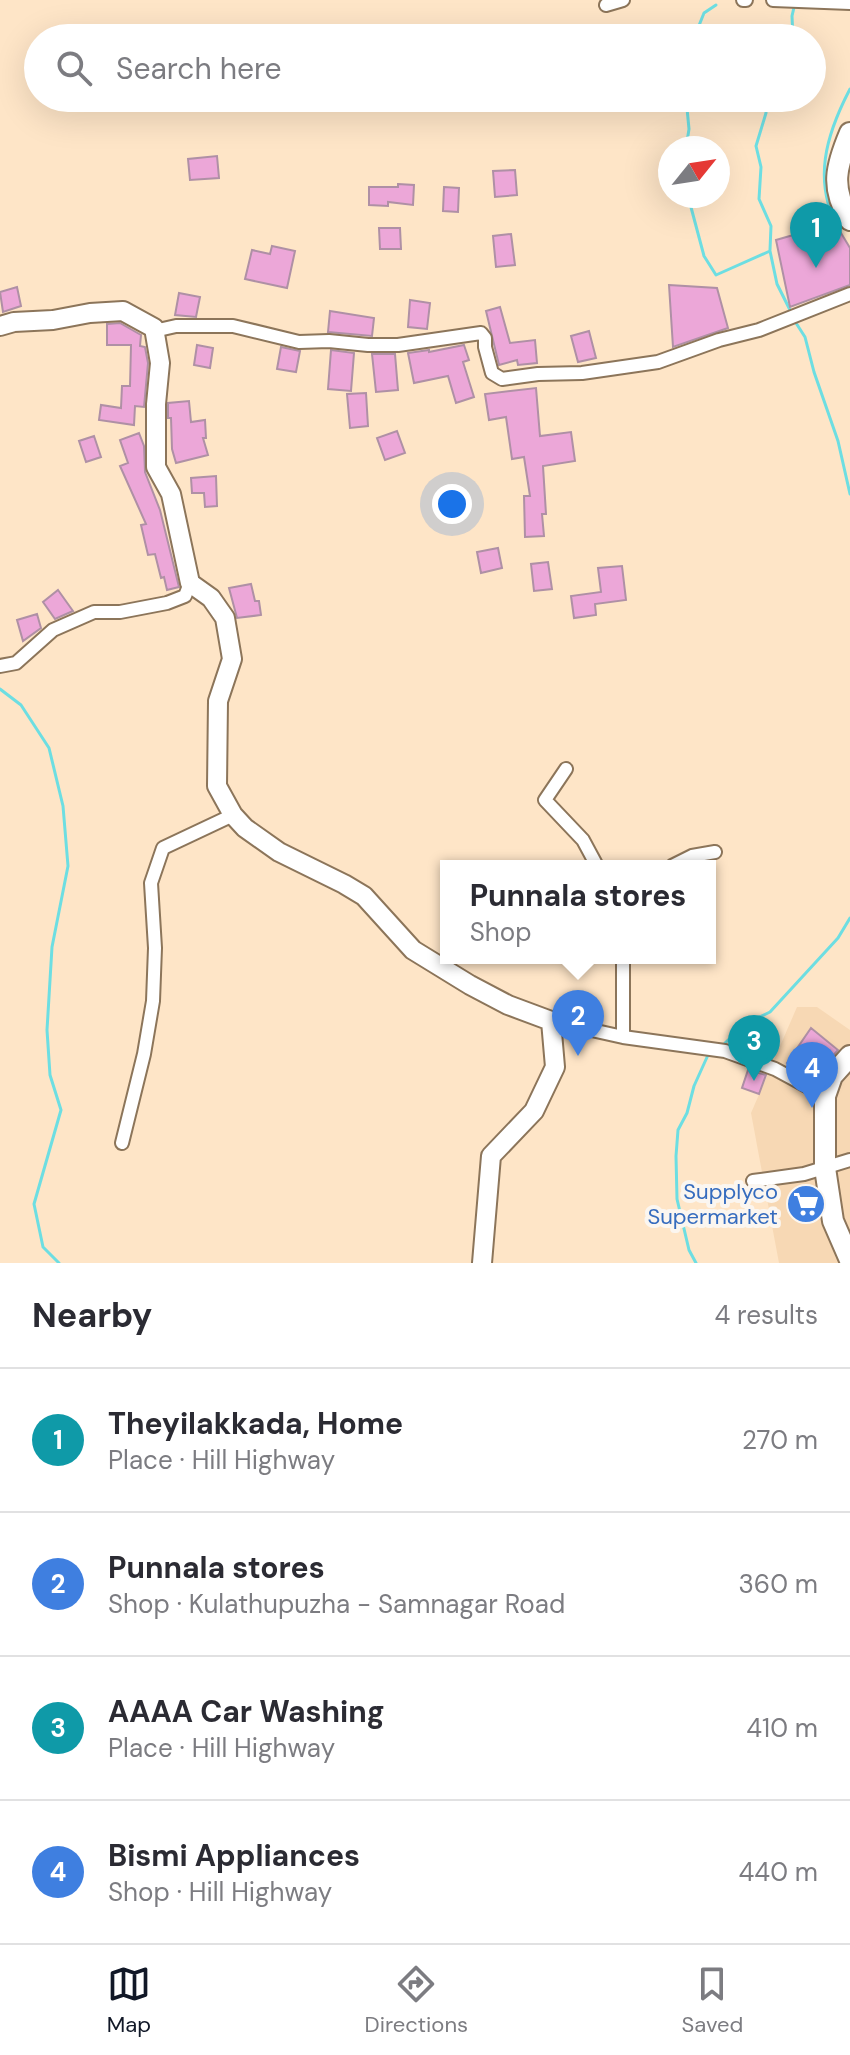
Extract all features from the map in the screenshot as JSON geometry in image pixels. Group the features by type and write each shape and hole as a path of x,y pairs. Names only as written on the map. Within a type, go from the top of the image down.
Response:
{"main road":[{"path":"850,133 836,177 839,201 850,220"},
{"path":"0,326 123,311 154,328 160,363 156,404 156,467 171,494 190,583 211,598 225,618 232,659 218,701 217,786 233,815 245,828 279,852 364,896 413,950 508,1005 551,1021 555,1067 534,1111 491,1156 482,1263"},
{"path":"850,1056 832,1076 825,1096 825,1168 833,1221 850,1260"}],"street":[{"path":"606,5 623,0"},
{"path":"773,0 850,3"},
{"path":"154,331 176,326 233,326 299,342 368,345 398,345 481,333 485,338 492,373 502,379 582,373 658,362 719,340 759,330 850,294"},
{"path":"0,666 16,663 53,630 71,622 94,612 120,612 167,603 185,596 190,583"},
{"path":"566,769 545,800 583,840 594,860"},
{"path":"122,1143 126,1136 153,1001 155,948 151,883 156,865 163,848 233,815"},
{"path":"684,860 715,852"},
{"path":"623,964 623,1037"},
{"path":"551,1021 623,1037 725,1051 775,1069 825,1096"},
{"path":"753,1181 785,1178 850,1160"}],"shaded area":[{"path":"797,1007 817,1007 850,1030 850,1263 779,1263 751,1113"}],"building":[{"path":"217,156 219,178 190,180 188,159"},
{"path":"515,170 517,195 495,197 493,171"},
{"path":"398,184 414,185 413,205 388,202 388,206 369,205 369,187 398,187"},
{"path":"444,187 459,188 458,212 443,211"},
{"path":"835,223 850,248 850,285 790,307 776,240"},
{"path":"379,228 400,228 401,249 380,249"},
{"path":"511,234 515,265 496,267 493,236"},
{"path":"272,246 295,251 287,288 245,279 252,250 270,254"},
{"path":"669,285 717,288 728,328 673,347"},
{"path":"17,287 21,306 3,312 0,292"},
{"path":"179,293 200,297 196,317 175,315"},
{"path":"410,300 430,303 427,329 408,327"},
{"path":"500,307 510,343 535,340 537,363 518,365 517,360 499,365 486,311"},
{"path":"330,311 374,318 372,336 328,332"},
{"path":"120,323 141,335 140,346 145,347 148,363 144,407 135,406 134,425 99,420 101,405 121,408 122,386 130,386 131,345 107,345 107,324"},
{"path":"589,331 596,358 578,362 571,336"},
{"path":"197,345 213,348 210,368 194,365"},
{"path":"464,345 469,360 463,362 474,397 456,403 448,376 414,383 408,353"},
{"path":"281,347 300,351 296,372 277,369"},
{"path":"331,350 354,353 351,391 328,389"},
{"path":"372,354 395,354 398,390 376,392"},
{"path":"536,388 540,436 571,432 575,461 543,466 544,536 525,537 524,496 530,496 524,457 512,459 506,417 489,420 485,394"},
{"path":"366,393 368,426 350,428 347,394"},
{"path":"189,401 191,422 205,420 206,438 203,438 208,455 176,463 168,403"},
{"path":"397,431 405,453 385,460 377,438"},
{"path":"139,433 144,446 145,472 160,510 179,587 167,590 155,554 148,555 141,525 146,524 120,466 128,463 120,440"},
{"path":"94,436 101,457 86,462 79,441"},
{"path":"216,476 217,506 205,507 204,493 192,493 191,478"},
{"path":"498,548 502,568 481,573 477,552"},
{"path":"548,562 552,589 534,591 531,564"},
{"path":"622,566 626,600 595,604 596,615 574,618 571,596 601,592 598,568"},
{"path":"251,584 261,615 237,618 229,588"},
{"path":"58,590 73,611 55,619 43,602"},
{"path":"37,614 41,628 23,641 17,620"},
{"path":"811,1028 838,1050 822,1068 816,1081 787,1063"},
{"path":"748,1070 766,1075 759,1094 742,1088"}],"waterway":[{"path":"792,24 795,3"},
{"path":"700,24 704,13 716,5"},
{"path":"839,230 826,194 825,158 834,124 850,89"},
{"path":"687,112 688,136"},
{"path":"766,112 756,146 761,167 759,199 771,226 770,250"},
{"path":"691,208 704,256 716,275 770,251 777,284 792,314"},
{"path":"796,323 805,337 838,441 850,494"},
{"path":"0,689 21,705 49,748 63,806 68,866 52,947 47,1030 50,1075 61,1110 34,1204 43,1247 59,1263"},
{"path":"725,1043 745,1024 770,1012 838,938 850,918"},
{"path":"696,1263 689,1250 677,1199 676,1156 678,1130 708,1055"}],"place":[{"name":"Theyilakkada, Home","path":"816,268"},
{"name":"Punnala stores","path":"578,1056"},
{"name":"AAAA Car Washing","path":"754,1081"},
{"name":"Bismi Appliances","path":"812,1108"},
{"name":"Supplyco Supermarket","path":"806,1204"}]}
